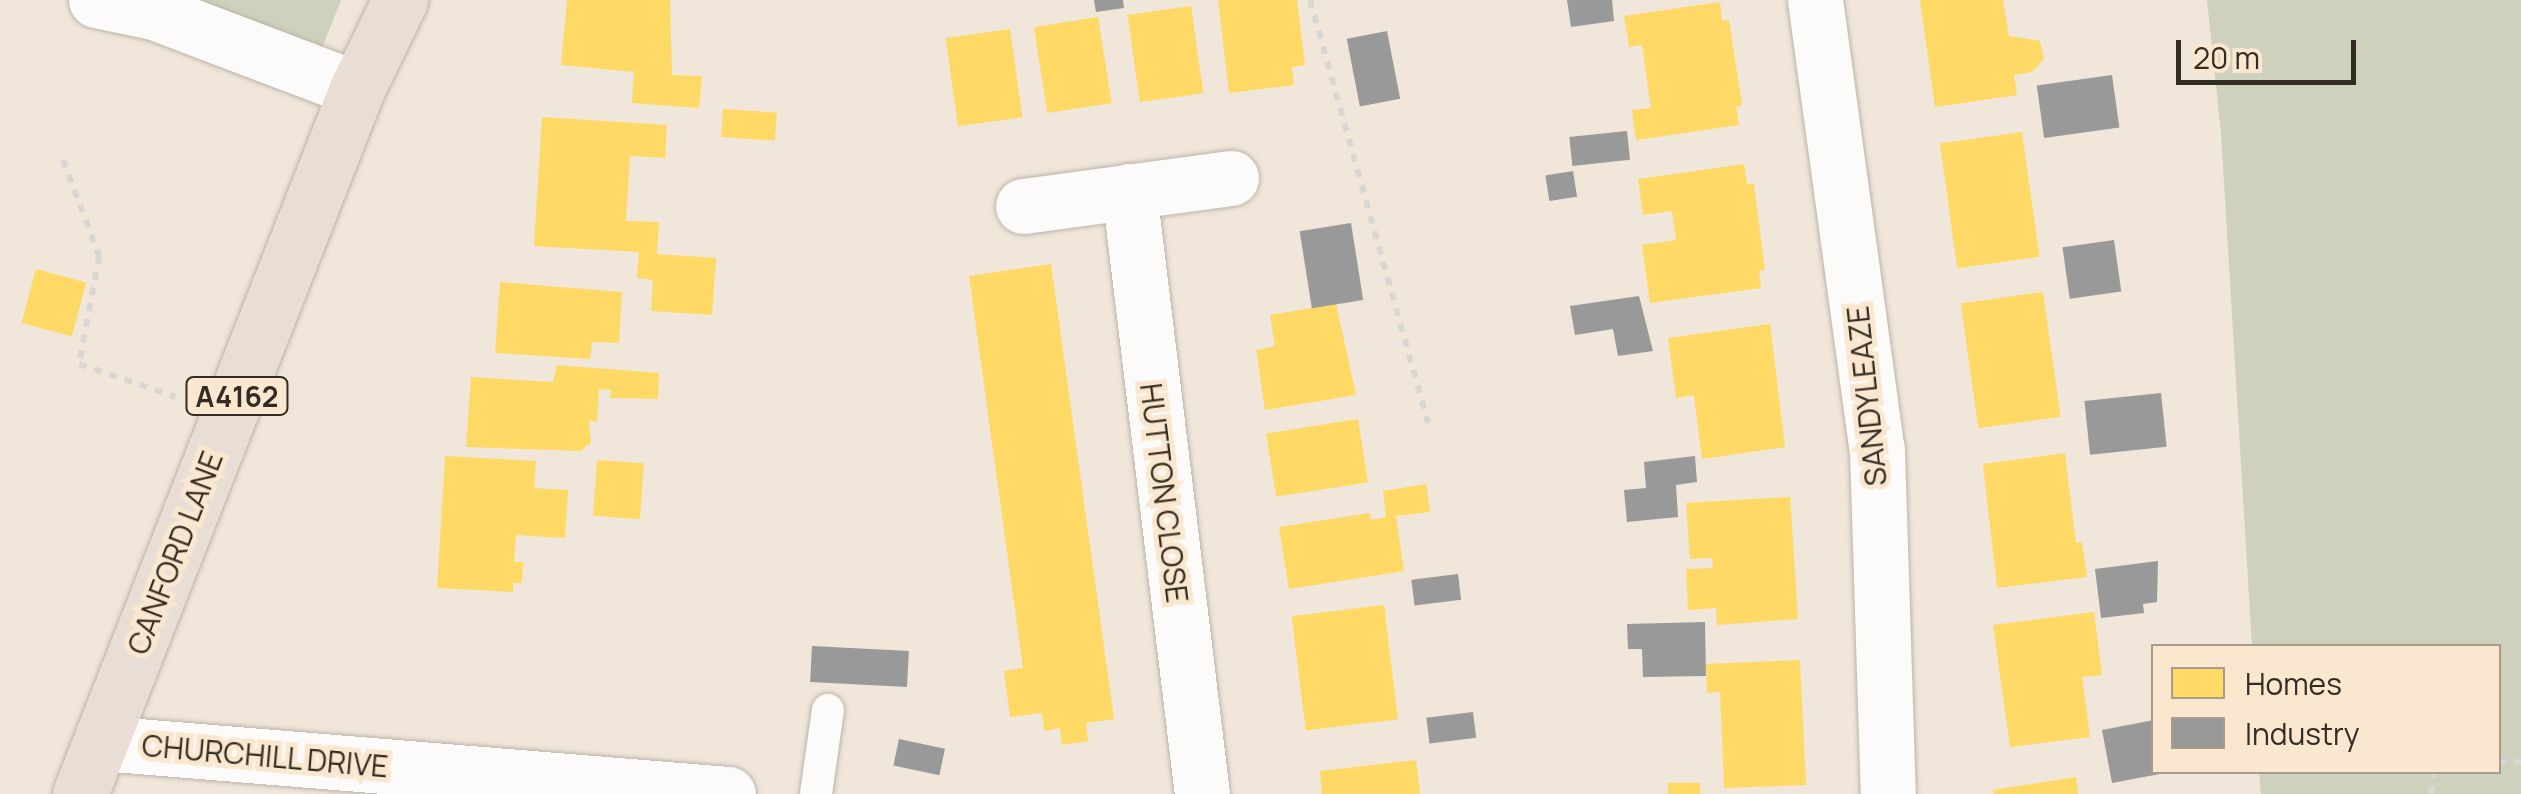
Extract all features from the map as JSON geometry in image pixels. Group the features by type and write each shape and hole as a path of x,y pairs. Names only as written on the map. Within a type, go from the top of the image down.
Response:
{"main road":[{"name":"CANFORD LANE","path":"80,794 357,89 400,0"}],"street":[{"path":"96,0 154,12 357,89"},
{"name":"SANDYLEAZE","path":"1815,0 1877,450 1888,794"},
{"path":"1023,206 1231,178"},
{"name":"HUTTON CLOSE","path":"1129,192 1202,794"},
{"name":"CHURCHILL DRIVE","path":"101,743 728,794"}],"lane":[{"path":"816,794 828,710"}],"path":[{"path":"1310,0 1428,423"},
{"path":"63,160 93,224 99,256 78,364 229,415"}],"green space":[{"path":"178,0 341,0 320,53"},
{"path":"2207,0 2521,0 2521,794 2261,794 2259,774 2501,774 2501,644 2252,644 2221,133"}],"building: Homes":[{"path":"567,0 670,0 672,75 702,76 699,108 632,103 634,72 561,65"},
{"path":"1218,0 1297,0 1305,65 1292,67 1294,85 1229,93"},
{"path":"1920,0 2003,0 2009,36 2040,41 2044,59 2032,72 2014,75 2017,95 1935,107"},
{"path":"1720,2 1722,21 1729,20 1742,105 1736,106 1739,125 1636,140 1632,110 1651,108 1642,45 1629,47 1624,16"},
{"path":"1191,6 1203,93 1140,102 1128,15"},
{"path":"1098,17 1112,103 1047,113 1034,27"},
{"path":"1010,29 1022,117 958,126 946,38"},
{"path":"723,109 777,113 775,141 721,137"},
{"path":"542,117 667,125 665,158 630,156 626,221 659,222 657,254 716,258 712,315 651,311 653,280 637,278 639,252 534,246"},
{"path":"2022,132 2040,257 1957,268 1940,144"},
{"path":"1744,164 1747,184 1754,184 1765,270 1759,271 1761,288 1650,303 1642,245 1676,240 1672,211 1643,215 1638,179"},
{"path":"1051,264 1114,719 1086,723 1088,741 1062,745 1060,728 1044,731 1042,713 1010,717 1004,671 1023,668 969,276"},
{"path":"36,269 86,282 72,337 22,323"},
{"path":"500,282 622,292 619,343 592,342 590,359 495,353"},
{"path":"2043,292 2061,417 1978,428 1961,304"},
{"path":"1336,304 1356,395 1265,410 1256,350 1275,346 1270,315"},
{"path":"1770,324 1785,447 1702,459 1694,395 1676,398 1668,338"},
{"path":"557,365 659,373 658,399 610,398 611,390 599,389 597,422 589,420 591,443 580,451 466,447 471,377 553,382"},
{"path":"1358,419 1368,482 1276,497 1266,434"},
{"path":"2065,453 2076,543 2082,542 2087,577 1997,588 1983,464"},
{"path":"445,456 536,461 534,488 568,490 565,538 516,535 514,562 523,562 522,583 513,583 513,592 437,588"},
{"path":"597,460 644,463 640,519 593,516"},
{"path":"1426,484 1430,512 1396,516 1404,571 1289,589 1279,527 1370,513 1371,520 1386,517 1383,491"},
{"path":"1790,497 1798,619 1717,625 1716,608 1688,610 1686,569 1713,568 1712,558 1690,559 1686,503"},
{"path":"1384,605 1398,719 1306,730 1292,616"},
{"path":"2094,612 2102,675 2082,677 2090,737 2010,747 1993,625"},
{"path":"1800,660 1806,785 1724,788 1720,692 1707,693 1706,664"},
{"path":"1416,760 1420,794 1322,794 1320,771"},
{"path":"2076,777 2078,794 1994,794 1993,790"},
{"path":"1668,783 1700,783 1700,794 1668,794"}],"building: Industry":[{"path":"1094,0 1123,0 1124,8 1096,12"},
{"path":"1567,0 1612,0 1614,21 1571,27"},
{"path":"1387,31 1400,99 1360,107 1347,39"},
{"path":"2112,75 2119,127 2044,138 2037,86"},
{"path":"1627,131 1630,160 1572,166 1569,137"},
{"path":"1573,171 1577,197 1549,201 1545,175"},
{"path":"1351,223 1363,300 1312,308 1300,231"},
{"path":"2114,240 2121,291 2070,299 2063,247"},
{"path":"1639,296 1653,351 1618,356 1613,329 1575,335 1570,306"},
{"path":"2161,393 2167,447 2090,455 2084,401"},
{"path":"1695,456 1697,482 1676,485 1678,517 1627,522 1624,490 1646,488 1644,462"},
{"path":"2158,561 2157,602 2143,604 2144,613 2101,618 2095,569"},
{"path":"1458,574 1461,600 1415,606 1411,580"},
{"path":"1705,622 1706,676 1643,677 1642,649 1628,649 1627,624"},
{"path":"812,646 909,651 907,687 810,682"},
{"path":"1473,712 1476,738 1430,744 1426,718"},
{"path":"2151,721 2151,774 2160,774 2112,783 2102,730"},
{"path":"899,739 945,749 939,775 893,765"}]}
